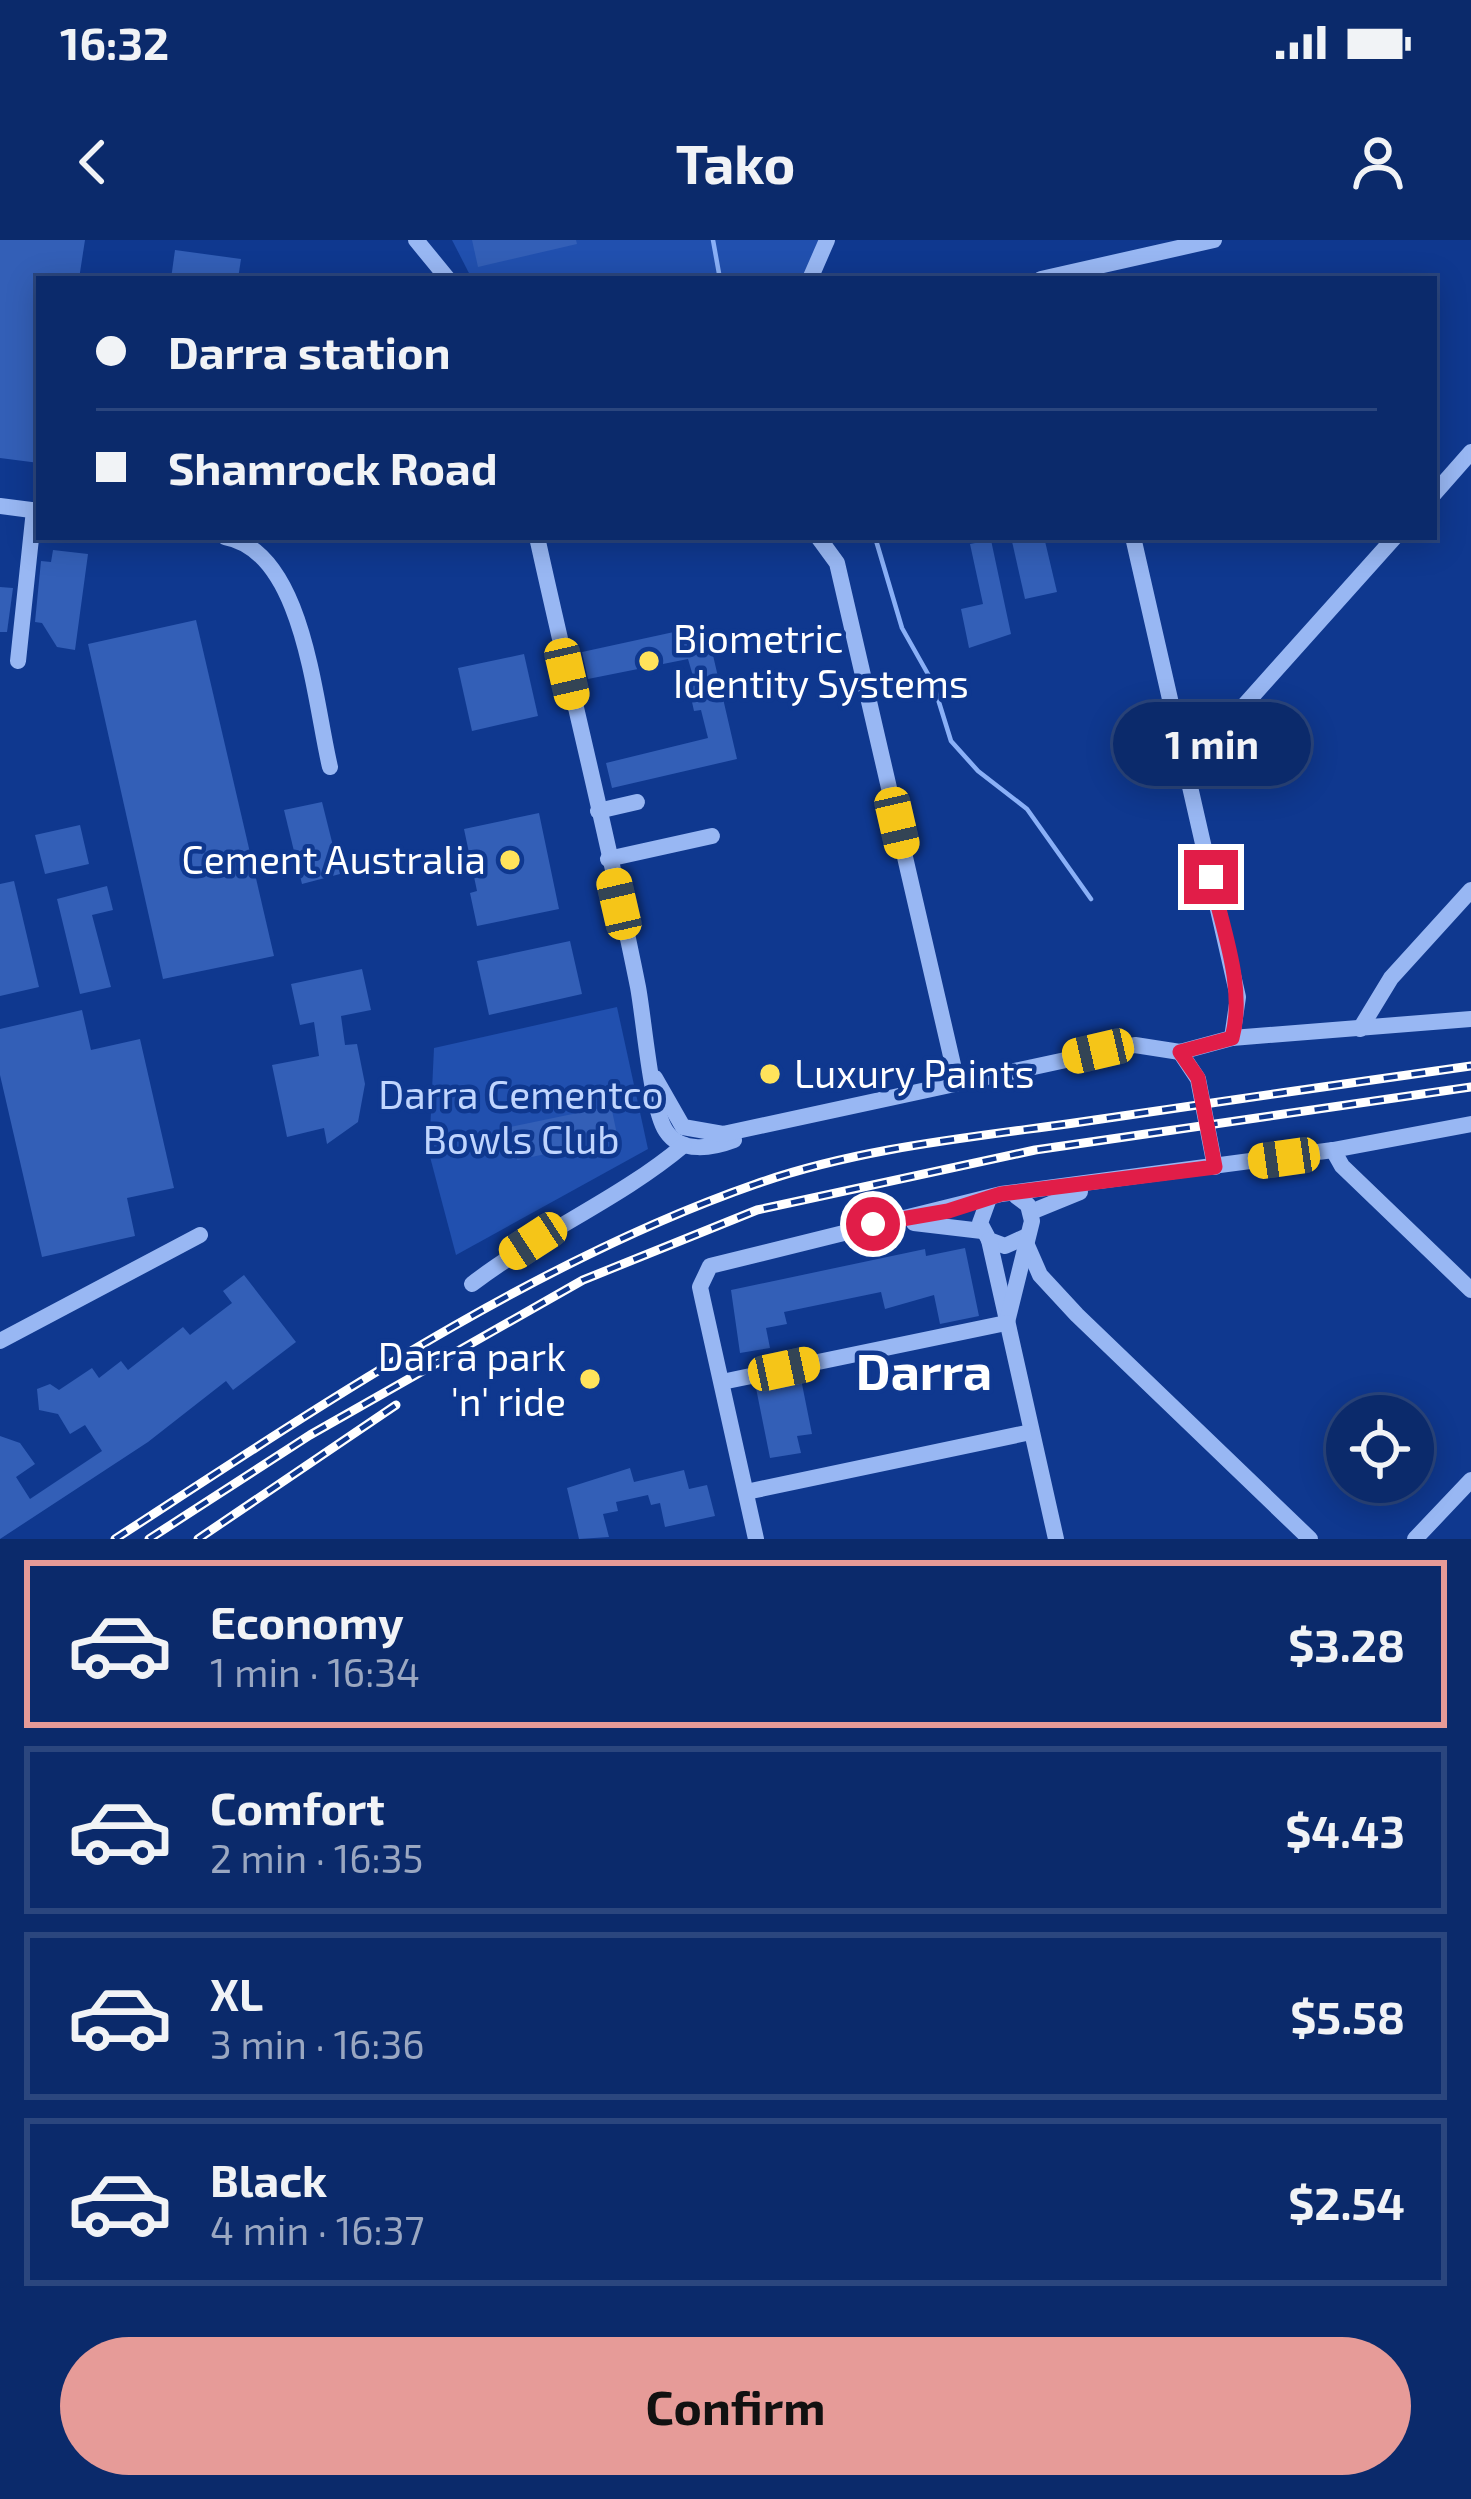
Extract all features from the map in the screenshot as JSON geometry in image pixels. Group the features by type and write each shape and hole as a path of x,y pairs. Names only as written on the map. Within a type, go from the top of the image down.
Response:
{"street":[{"path":"416,240 446,276"},
{"path":"811,276 827,240"},
{"path":"1072,276 1214,240"},
{"path":"1437,491 1471,452"},
{"path":"0,506 36,511"},
{"path":"18,661 36,519"},
{"path":"538,540 660,1119 674,1140 751,1131 1135,1045 1180,1052 1232,1038 1471,1019"},
{"path":"820,540 837,563 957,1082"},
{"path":"1134,540 1238,997 1232,1038"},
{"path":"1184,758 1215,739 1392,540"},
{"path":"260,542 290,596 331,767"},
{"path":"598,811 637,802"},
{"path":"608,860 712,836"},
{"path":"1360,1029 1391,978 1471,890"},
{"path":"1180,1052 1198,1078 1215,1167"},
{"path":"756,1539 703,1301 703,1275 724,1259 988,1201 1001,1194 1016,1196 1333,1150 1471,1124"},
{"path":"472,1284 571,1216 636,1182 692,1141"},
{"path":"1333,1150 1342,1166 1471,1290"},
{"path":"1031,1212 1070,1194 1140,1178"},
{"path":"1016,1196 1031,1212"},
{"path":"988,1201 980,1215 1056,1539"},
{"path":"1006,1323 1031,1212"},
{"path":"895,1221 986,1235 1004,1246 1026,1239"},
{"path":"0,1341 200,1235"},
{"path":"1026,1239 1040,1275 1077,1315 1310,1539"},
{"path":"994,1282 1039,1291 1077,1315"},
{"path":"722,1382 1006,1323"},
{"path":"746,1492 1031,1432"},
{"path":"1415,1539 1471,1480"}],"green space":[{"path":"452,240 820,240 804,276 470,276"},
{"name":"Darra Cementco Bowls Club","path":"617,1007 648,1149 456,1255 429,1153 434,1048"}],"building":[{"path":"0,240 85,240 79,276 36,276 36,463 0,458"},
{"path":"472,240 576,240 577,244 478,267"},
{"path":"175,250 241,259 238,276 171,276"},
{"path":"991,540 1011,634 969,648 961,609 983,604 970,544"},
{"path":"1012,540 1045,540 1057,592 1025,599"},
{"path":"53,550 88,554 75,650 57,647 42,623 35,622 41,561 51,562"},
{"path":"0,587 13,588 7,632 0,632"},
{"path":"196,620 274,956 163,979 88,644"},
{"path":"706,625 737,759 612,788 606,763 708,738 701,710 694,711 688,684 695,683 688,659 588,679 582,652"},
{"path":"524,654 538,716 472,731 458,668"},
{"path":"322,802 340,874 302,884 284,810"},
{"name":"Cement Australia","path":"539,813 559,909 477,926 470,893 477,891 464,829"},
{"path":"80,825 89,864 45,874 35,835"},
{"path":"14,881 39,987 0,996 0,884"},
{"path":"107,886 113,910 92,915 111,987 80,994 57,899"},
{"path":"570,941 582,994 489,1015 477,961"},
{"path":"362,969 371,1010 341,1016 345,1045 357,1044 365,1084 358,1122 327,1144 324,1128 287,1137 272,1065 319,1056 314,1022 300,1025 291,984"},
{"path":"82,1010 91,1050 140,1039 174,1188 127,1198 135,1236 42,1257 0,1075 0,1029"},
{"path":"611,1106 618,1139 517,1160 510,1127"},
{"path":"965,1248 979,1316 940,1324 934,1295 885,1309 881,1292 784,1312 787,1324 766,1328 770,1348 740,1353 731,1290 925,1249 926,1256"},
{"path":"244,1275 296,1342 233,1390 226,1381 148,1442 0,1539 0,1436 20,1443 35,1464 16,1477 30,1499 102,1451 85,1425 70,1434 58,1414 39,1410 37,1389 50,1384 59,1390 92,1368 99,1378 121,1361 128,1370 183,1327 190,1335 232,1303 223,1291"},
{"path":"801,1379 812,1434 797,1436 801,1453 770,1458 756,1388"},
{"path":"630,1468 634,1482 684,1470 689,1489 707,1485 715,1516 665,1527 660,1503 651,1505 648,1495 616,1502 618,1511 603,1514 609,1537 579,1539 567,1488"}],"waterway":[{"path":"713,240 719,276"},
{"path":"876,540 902,628 933,683 951,741 978,771 1027,809 1091,899"}],"railway":[{"path":"115,1539 346,1391 507,1297 672,1216 756,1184 910,1146 1471,1066"},
{"path":"149,1539 310,1435 583,1280 757,1210 1035,1150 1471,1087"},
{"path":"198,1539 396,1405"}],"place":[{"name":"Biometric Identity Systems","path":"649,661"},
{"name":"Cement Australia","path":"510,860"},
{"name":"Luxury Paints","path":"770,1074"},
{"name":"Darra park 'n' ride","path":"590,1379"}],"district":[{"name":"Darra","path":"924,1372"}],"route":[{"path":"873,1224 948,1211 1001,1194 1016,1196 1055,1186 1215,1167 1198,1078 1180,1052 1232,1038 1237,1021 1238,997 1211,877"}]}
